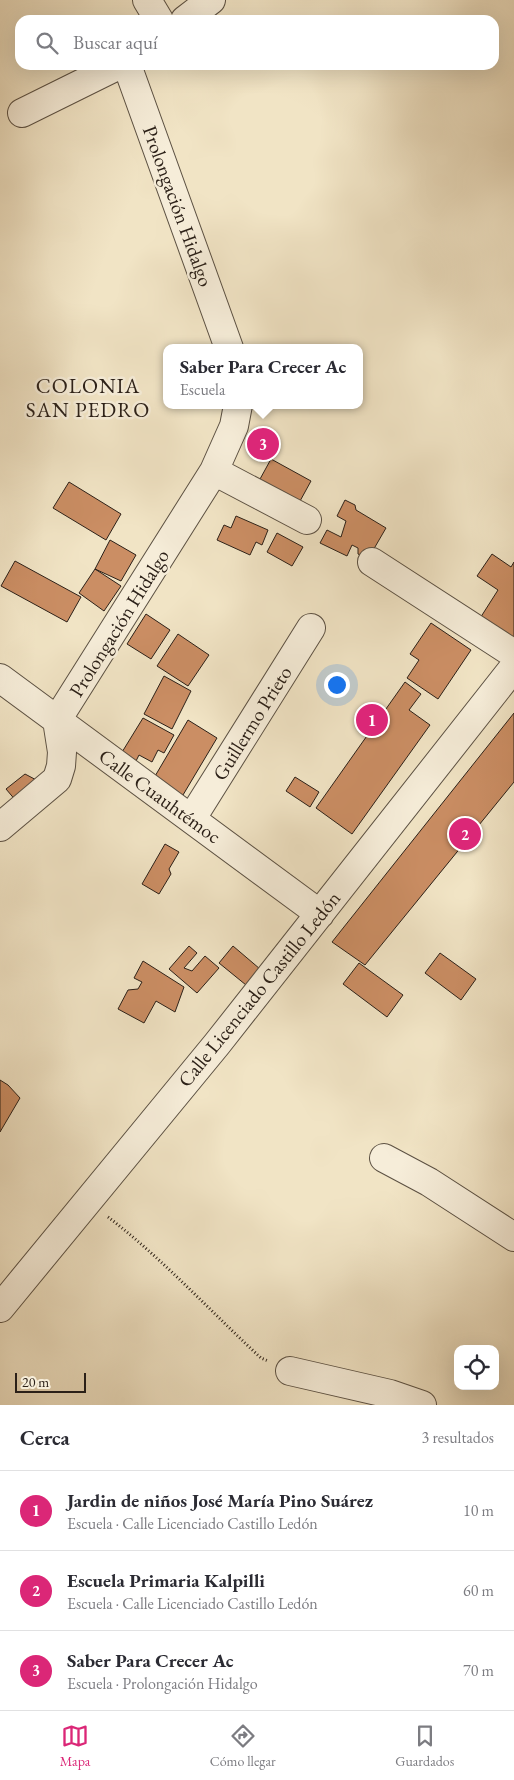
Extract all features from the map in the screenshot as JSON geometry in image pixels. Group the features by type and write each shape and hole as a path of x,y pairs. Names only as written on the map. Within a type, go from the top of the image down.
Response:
{"street":[{"path":"146,0 156,15"},
{"path":"192,15 211,0"},
{"path":"22,113 109,70"},
{"name":"Prolongación Hidalgo","path":"129,70 228,344"},
{"name":"Prolongación Hidalgo","path":"57,720 214,471 234,426 237,409"},
{"path":"214,471 307,520"},
{"path":"372,562 514,654"},
{"name":"Guillermo Prieto","path":"192,818 311,628"},
{"name":"Calle Licenciado Castillo Ledón","path":"0,1308 217,1044 514,667"},
{"name":"Calle Cuauhtémoc","path":"0,678 320,914"},
{"path":"0,827 57,779 61,766 62,752 57,720"},
{"path":"384,1158 429,1182 514,1237"},
{"path":"290,1371 390,1394 422,1405"}],"path":[{"path":"88,1201 131,1234 261,1358 290,1371"}],"building":[{"path":"271,459 311,481 294,512 254,490"},
{"path":"69,482 121,514 106,540 53,508"},
{"path":"345,500 355,505 356,510 386,528 368,559 358,554 358,548 352,545 347,556 320,543 327,530 341,537 346,521 337,516"},
{"path":"236,516 268,530 262,545 256,542 250,555 217,540 224,525 231,528"},
{"path":"277,533 303,547 292,566 267,552"},
{"path":"110,540 136,555 121,581 95,569"},
{"path":"492,554 511,567 514,562 514,643 477,623 498,590 477,576"},
{"path":"15,561 81,597 67,622 1,586"},
{"path":"95,569 121,586 104,611 79,593"},
{"path":"146,614 170,630 151,659 127,644"},
{"path":"431,623 471,650 438,699 407,678 419,660 410,654"},
{"path":"178,634 209,655 188,686 157,666"},
{"path":"164,676 191,691 172,729 144,714"},
{"path":"405,682 421,694 409,710 430,725 352,834 316,808"},
{"path":"514,713 514,782 365,965 332,942"},
{"path":"143,718 174,735 164,753 158,750 152,762 139,755 133,767 119,757"},
{"path":"188,720 217,738 180,800 151,783"},
{"path":"25,774 42,783 17,802 6,789"},
{"path":"295,777 319,792 310,807 286,791"},
{"path":"165,844 179,852 169,869 171,874 159,894 142,884"},
{"path":"189,946 197,953 184,968 192,971 205,956 219,968 197,993 169,969"},
{"path":"233,946 260,969 246,985 219,963"},
{"path":"440,953 476,979 461,1000 425,973"},
{"path":"143,961 184,987 175,1012 156,1001 144,1023 118,1009 128,990 138,989 142,982 134,978"},
{"path":"359,963 403,995 387,1017 343,984"},
{"path":"0,1080 8,1085 20,1098 0,1132"}],"place":[{"name":"Saber Para Crecer Ac","path":"263,444"},
{"name":"Jardin de niños José María Pino Suárez","path":"372,720"},
{"name":"Escuela Primaria Kalpilli","path":"465,834"}],"district":[{"name":"COLONIA SAN PEDRO","path":"88,397"}]}
